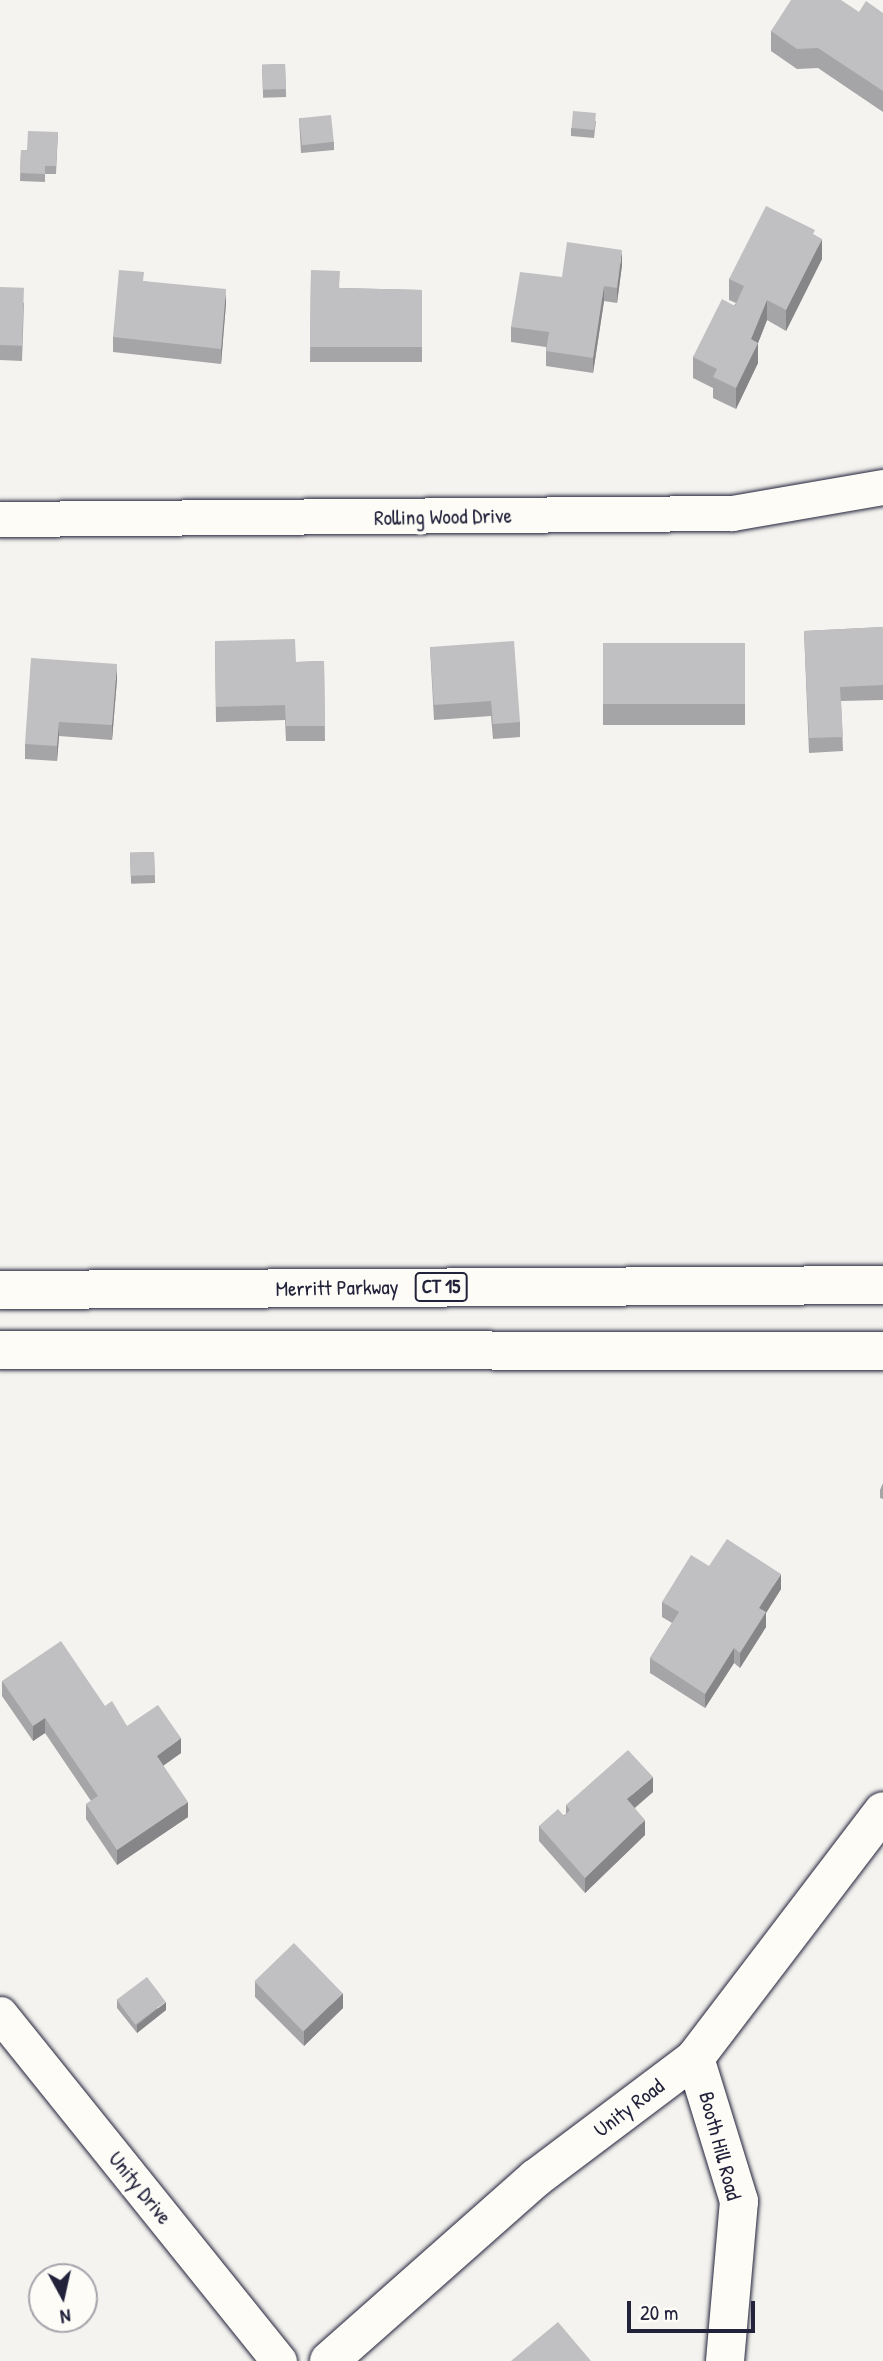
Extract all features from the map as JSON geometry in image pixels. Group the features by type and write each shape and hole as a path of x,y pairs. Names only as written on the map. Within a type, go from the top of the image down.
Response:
{"main road":[{"name":"Merritt Parkway","path":"0,1290 883,1285"},
{"path":"0,1350 883,1351"},
{"name":"Unity Road","path":"329,2361 536,2178 695,2058 883,1811"},
{"name":"Booth Hill Road","path":"695,2058 739,2201 725,2361"}],"street":[{"name":"Rolling Wood Drive","path":"0,519 732,513 883,487"},
{"name":"Unity Drive","path":"0,2014 279,2361"}],"building":[{"path":"791,0 841,0 859,12 866,1 883,13 883,91 818,48 797,49 771,31"},
{"path":"285,64 286,89 263,90 262,65"},
{"path":"573,111 596,113 594,130 572,128"},
{"path":"331,115 334,142 302,145 299,118"},
{"path":"28,131 58,132 56,166 45,166 45,174 20,173 21,150 27,150"},
{"path":"766,206 815,230 813,234 822,239 786,310 767,300 751,339 758,343 736,388 713,377 717,369 693,357 722,299 735,306 744,286 729,279"},
{"path":"567,242 622,250 617,288 604,286 593,358 546,351 549,332 511,327 520,272 562,277"},
{"path":"119,270 144,272 143,281 226,289 221,349 113,337"},
{"path":"311,270 340,271 339,288 422,290 422,347 310,347"},
{"path":"0,287 24,288 22,346 0,345"},
{"path":"883,627 883,685 840,687 843,737 809,738 804,631"},
{"path":"295,639 296,662 324,661 325,726 286,726 285,705 216,707 215,641"},
{"path":"514,641 520,722 493,724 491,701 434,705 430,647"},
{"path":"603,643 745,643 745,704 603,704"},
{"path":"31,658 117,664 112,725 59,722 57,746 25,744"},
{"path":"154,852 155,875 131,876 130,853"},
{"path":"727,1539 781,1574 759,1608 766,1612 740,1653 734,1648 705,1694 650,1658 679,1612 662,1602 691,1555 709,1566"},
{"path":"61,1641 105,1706 112,1701 127,1726 158,1705 181,1738 157,1756 188,1802 117,1850 86,1804 98,1796 45,1718 33,1726 2,1681"},
{"path":"628,1750 653,1777 627,1799 645,1820 585,1878 539,1826 558,1809 564,1816 570,1810 566,1805"},
{"path":"294,1943 343,1993 303,2032 254,1981"},
{"path":"147,1977 166,2002 135,2025 117,2000"},
{"path":"558,2322 591,2361 511,2361"}]}
